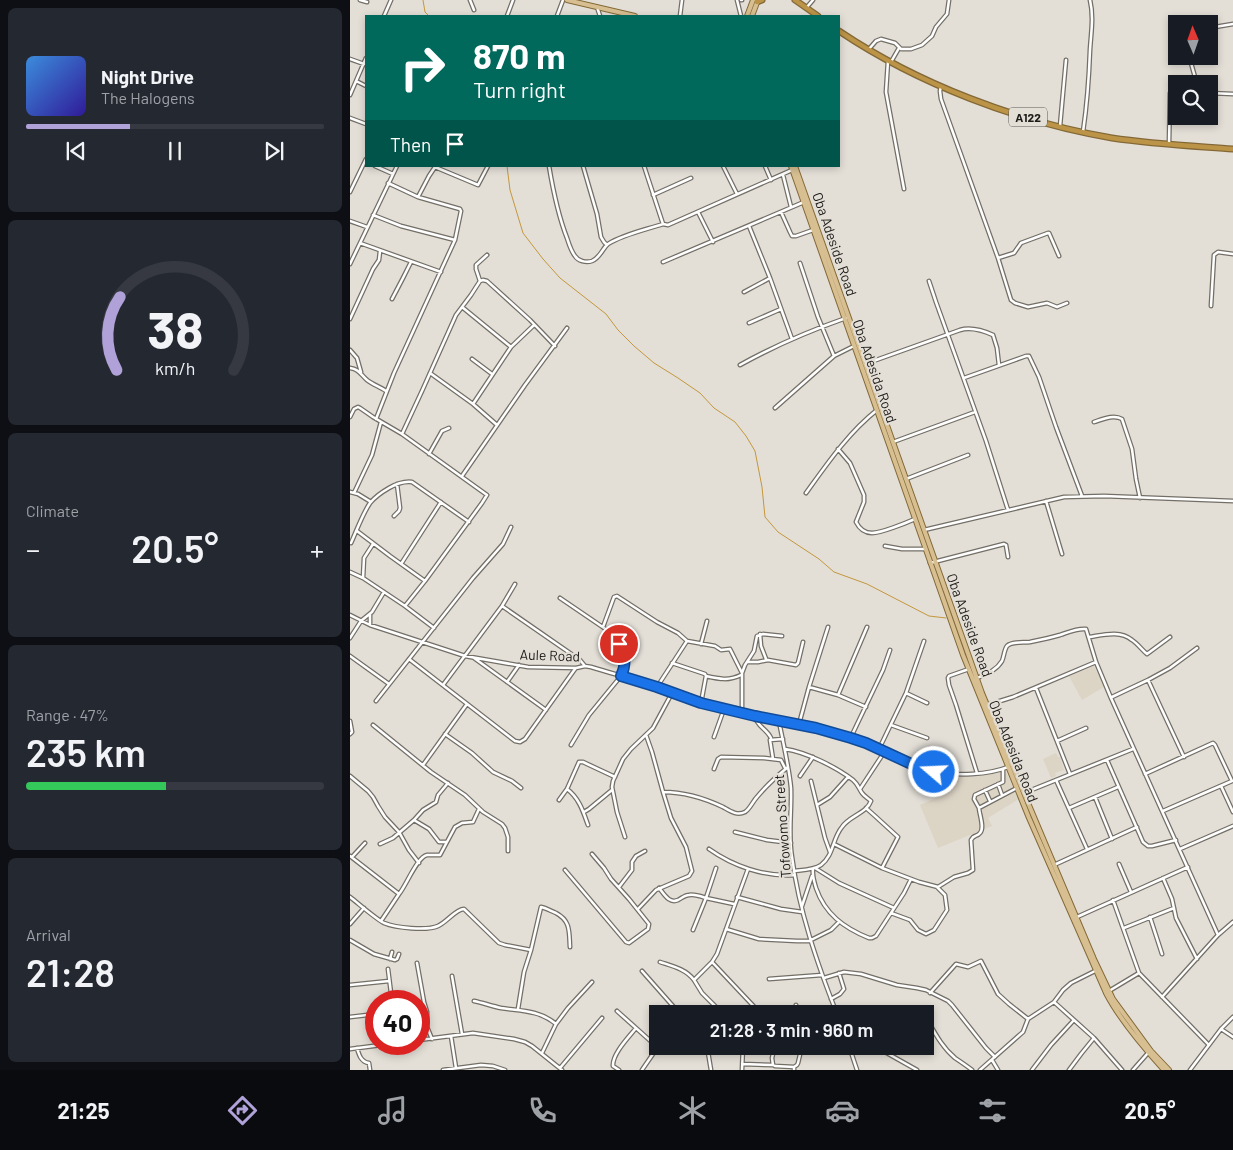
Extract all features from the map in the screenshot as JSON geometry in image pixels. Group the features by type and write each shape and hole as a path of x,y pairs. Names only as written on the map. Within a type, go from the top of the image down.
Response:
{"highway":[{"path":"795,0 816,15"},
{"name":"A122","path":"840,32 889,61 941,86 1007,112 1112,138 1233,149"}],"main road":[{"path":"567,0 631,15"},
{"path":"747,15 750,6 758,0"},
{"path":"752,15 758,0"},
{"name":"Oba Adesida Road","path":"793,168 813,230 823,251 846,317 854,346 879,410 925,549 932,562 969,669 1008,768 1049,857 1095,971 1110,1001 1164,1070"},
{"name":"Oba Adeside Road","path":"793,168 823,251"},
{"name":"Oba Adeside Road","path":"846,317 866,363 879,410 893,442 924,530 932,562"},
{"name":"Oba Adeside Road","path":"965,654 977,678 1078,925 1109,991 1150,1052 1169,1070"}],"street":[{"path":"360,0 367,2"},
{"path":"384,15 390,0"},
{"path":"470,0 474,10"},
{"path":"507,15 513,0"},
{"path":"557,15 563,0"},
{"path":"591,5 592,0"},
{"path":"680,15 682,0"},
{"path":"737,0 741,15"},
{"path":"806,8 813,0"},
{"path":"869,49 881,39 895,44 899,48 916,48 932,36 936,26 947,14 949,0"},
{"path":"1083,132 1088,99 1093,14 1090,0"},
{"path":"597,7 600,15"},
{"path":"1218,26 1233,24"},
{"path":"899,48 889,61 886,92 904,190"},
{"path":"350,59 364,64"},
{"path":"1060,126 1066,60"},
{"path":"350,95 365,61"},
{"path":"356,81 365,86"},
{"path":"941,86 941,99 1012,301 1032,307 1040,304 1057,307 1067,303"},
{"path":"1218,93 1233,94"},
{"path":"350,119 365,124"},
{"path":"1169,125 1169,144"},
{"path":"350,192 365,164"},
{"path":"377,167 393,174"},
{"path":"350,264 396,167"},
{"path":"418,197 435,167 478,185 487,167"},
{"path":"549,167 556,203 571,250 581,261 591,261 600,255 607,245 631,234 663,224 668,225 783,175 793,168"},
{"path":"584,167 601,237 607,245"},
{"path":"645,167 663,224"},
{"path":"724,167 737,194"},
{"path":"765,167 771,180"},
{"path":"783,175 791,208"},
{"path":"653,195 691,178"},
{"path":"376,419 394,373 455,240 461,210 418,197 388,183"},
{"path":"663,262 804,202"},
{"path":"698,212 713,242"},
{"path":"781,212 792,236 813,230"},
{"path":"373,214 401,226 455,240"},
{"path":"350,221 368,227"},
{"path":"749,226 792,339"},
{"path":"998,258 1014,253 1021,243 1048,233 1059,256"},
{"path":"360,243 441,272"},
{"path":"350,319 366,283 380,258 380,251"},
{"path":"1211,306 1214,255 1218,252 1233,254"},
{"path":"350,253 354,255"},
{"path":"480,281 476,265 487,255"},
{"path":"392,299 411,262"},
{"path":"800,263 834,356"},
{"path":"744,292 770,278"},
{"path":"402,434 456,315 480,281"},
{"path":"480,281 487,281 554,346"},
{"path":"929,281 1008,510"},
{"path":"462,307 511,347"},
{"path":"749,323 781,309"},
{"path":"740,365 792,339 846,317"},
{"path":"473,404 511,347 534,325"},
{"path":"462,476 567,328"},
{"path":"866,363 968,328 992,334 997,348 999,365"},
{"path":"775,408 834,356 854,346"},
{"path":"350,350 357,358 361,373 366,380 387,391"},
{"path":"963,378 1029,356 1039,378 1082,496"},
{"path":"472,359 492,374"},
{"path":"356,370 358,363"},
{"path":"350,368 361,373"},
{"path":"430,373 473,404 497,426"},
{"path":"350,417 353,410 358,407 402,434 487,495 469,522 405,606"},
{"path":"806,493 838,449 859,426 879,410"},
{"path":"893,442 975,412"},
{"path":"1094,422 1117,417 1122,419 1132,449 1140,498"},
{"path":"371,502 352,493 372,455 382,422"},
{"path":"429,454 442,431 449,428"},
{"path":"838,449 850,463 864,495 864,502 856,522 859,528 864,531 874,532 916,519"},
{"path":"906,479 968,455"},
{"path":"351,543 371,502 397,484 407,481 412,482 469,522"},
{"path":"394,516 400,508 397,484"},
{"path":"924,530 1064,497 1233,501"},
{"path":"1046,501 1062,554"},
{"path":"401,564 441,502"},
{"path":"376,702 473,578 503,544 511,527"},
{"path":"357,531 425,581"},
{"path":"364,578 364,558 373,544"},
{"path":"932,562 1004,544 1006,545 1008,558"},
{"path":"885,546 902,549 925,549"},
{"path":"350,572 364,578 434,628"},
{"path":"443,685 502,606 516,584"},
{"path":"350,638 361,621 370,614 384,592"},
{"path":"603,627 614,597 617,596 687,640 715,646 721,650 730,649 742,674"},
{"path":"560,598 603,627 624,652 624,667 621,676 589,715 571,745"},
{"path":"502,606 580,660 585,666"},
{"path":"370,614 370,625"},
{"name":"Aule Road","path":"350,615 370,625 465,656 528,667 576,668 585,666 657,687 701,703 799,724 851,738 885,751 910,764 934,772 947,774 977,773 1008,768"},
{"path":"700,644 707,621"},
{"path":"799,724 828,627"},
{"path":"838,695 868,627"},
{"path":"977,678 998,667 1010,644 1028,642 1086,629 1096,662 1111,698 1218,935"},
{"path":"760,634 782,636"},
{"path":"760,634 761,646 766,660"},
{"path":"742,713 742,674 754,652 757,636 760,634"},
{"path":"1089,637 1118,634 1132,639 1147,654 1170,637"},
{"path":"657,687 687,640"},
{"path":"880,749 906,693 924,641"},
{"path":"747,662 766,660 797,664 803,642"},
{"path":"1111,698 1170,668 1197,648"},
{"path":"851,738 883,670 890,650"},
{"path":"350,656 389,684"},
{"path":"474,657 546,710"},
{"path":"409,659 515,741 520,742 525,738 576,668"},
{"path":"987,705 1036,688 1096,662"},
{"path":"672,663 704,673 706,676 728,680 742,674"},
{"path":"507,682 519,665"},
{"path":"969,669 948,678 977,773"},
{"path":"701,703 706,676"},
{"path":"1148,680 1184,756"},
{"path":"809,687 838,695 866,706"},
{"path":"1036,688 1070,774"},
{"path":"625,837 617,812 612,784 624,758 656,722 672,693"},
{"path":"906,693 927,703"},
{"path":"424,765 467,704"},
{"path":"714,737 724,709"},
{"path":"755,716 758,724 767,732 771,739 772,759"},
{"path":"350,721 352,732 350,734"},
{"name":"Tofowomo Street","path":"779,721 791,789 791,843 794,875 802,912 834,1005"},
{"path":"373,725 465,795 479,809 499,821 505,828 508,837 508,851"},
{"path":"891,725 927,738"},
{"path":"1057,741 1086,728"},
{"path":"445,734 472,753 493,772 521,788"},
{"path":"638,909 659,888 689,876 692,871 685,845 671,818 646,735"},
{"path":"771,739 783,740"},
{"path":"1145,774 1213,743 1232,780 1162,811"},
{"path":"1024,793 1134,748"},
{"path":"785,749 798,751 813,757 848,777 857,784 863,795 871,801 866,808 841,827 831,854 822,865 794,871"},
{"path":"860,789 885,751"},
{"path":"663,792 694,796 739,814 745,812 761,793 787,768 781,760 721,757 718,759 714,769"},
{"path":"800,776 813,757"},
{"path":"1107,760 1143,842 1148,846 1152,846 1176,840"},
{"path":"559,800 567,789 579,762 583,762 615,777"},
{"path":"937,887 954,877 973,870 970,840 982,831 979,808 974,796 976,793 1004,781 1002,769"},
{"path":"350,776 373,797 376,805 399,832 419,863"},
{"path":"816,805 830,797 848,777"},
{"path":"1056,780 1087,850"},
{"path":"811,781 825,838 831,854"},
{"path":"380,844 391,839 423,810 436,802 438,795 448,783"},
{"path":"998,784 1002,795"},
{"path":"1221,786 1233,812"},
{"path":"1069,808 1119,787"},
{"path":"979,808 1017,788"},
{"path":"567,789 576,797 588,825"},
{"path":"584,812 612,790"},
{"path":"985,790 990,802"},
{"path":"1095,797 1112,839"},
{"path":"866,808 898,837 882,868"},
{"path":"380,921 426,855 440,855 455,827 473,822 479,809"},
{"path":"414,820 429,829 440,842 446,842"},
{"path":"1180,849 1233,826"},
{"path":"1054,865 1137,827"},
{"path":"735,832 773,842 791,843"},
{"path":"365,843 351,856 399,894"},
{"path":"834,844 882,868 937,887 945,895 947,910 932,932 926,934 920,931 910,920 891,913"},
{"path":"709,849 730,862 748,869 775,875 794,875"},
{"path":"619,887 632,870 632,862 636,856 645,851"},
{"path":"566,870 604,918 627,943 630,943 649,927 649,924 592,854"},
{"path":"1119,864 1131,892"},
{"path":"693,930 716,868"},
{"path":"801,908 814,868"},
{"path":"814,868 839,883 894,908"},
{"path":"1076,917 1188,868"},
{"path":"694,980 712,962 721,945 748,869"},
{"path":"812,874 822,902 827,910 839,922 872,938 876,936 911,879"},
{"path":"1163,878 1172,899 1179,924 1197,959"},
{"path":"659,888 672,901 689,895 695,895 734,904"},
{"path":"350,897 380,921 414,928 438,926 462,908 499,943 531,950"},
{"path":"737,897 802,912"},
{"path":"1113,900 1139,973 1209,1045"},
{"path":"518,1009 524,972 540,908 542,907 559,914 566,920 569,927 570,947"},
{"path":"350,924 364,908"},
{"path":"1124,928 1174,908"},
{"path":"1150,918 1162,954"},
{"path":"726,929 759,939 811,940 831,930 839,922"},
{"path":"1162,997 1218,935 1233,922"},
{"path":"350,940 374,954 390,959 397,959 399,954"},
{"path":"390,959 392,952"},
{"path":"930,993 956,964 968,966 981,961 998,994 1028,1018"},
{"path":"660,962 684,971 691,976 702,994 714,1005"},
{"path":"712,962 753,1005"},
{"path":"417,963 422,990"},
{"path":"388,969 391,990"},
{"path":"642,970 672,1005"},
{"path":"980,1070 1023,1032 1028,1018 1054,1002 1071,983 1095,971"},
{"path":"769,980 849,972 897,985 917,988 952,1005 995,1057"},
{"path":"831,998 840,994 844,988 839,973"},
{"path":"1109,991 1139,973"},
{"path":"452,976 462,1034"},
{"path":"350,985 390,981"},
{"path":"542,1053 556,1024 592,982"},
{"path":"474,1001 500,1008 532,1012 556,1024"},
{"path":"1054,1002 1094,1038 1122,1070"},
{"path":"617,1011 655,1045 655,1051 642,1070"},
{"path":"350,1017 365,1015"},
{"path":"1190,1070 1220,1029 1233,1017"},
{"path":"430,1034 432,1038 484,1033 514,1039 525,1042 561,1069 602,1018"},
{"path":"1032,1070 1051,1045 1074,1020"},
{"path":"619,1070 613,1066 613,1060 636,1028"},
{"path":"1220,1029 1233,1037"},
{"path":"934,1032 956,1059 972,1070"},
{"path":"451,1036 456,1068"},
{"path":"1069,1070 1094,1038"},
{"path":"350,1049 365,1047"},
{"path":"357,1048 364,1062 369,1063 370,1070"},
{"path":"1133,1070 1150,1052"},
{"path":"710,1055 711,1070"},
{"path":"742,1055 742,1070"},
{"path":"772,1055 773,1065"},
{"path":"742,1064 794,1068 798,1063 800,1055"},
{"path":"852,1055 857,1070"},
{"path":"890,1055 917,1070"},
{"path":"992,1060 998,1070"},
{"path":"443,1070 488,1065 505,1070"}],"shaded area":[{"path":"1094,666 1104,687 1082,700 1069,676"},
{"path":"1056,753 1060,757 1064,770 1055,773 1056,776 1051,778 1043,759"},
{"path":"1006,772 1019,799 988,818 992,826 938,848 920,805 951,791 950,777 973,777"}],"waterway":[{"path":"423,0 425,12 428,15"},
{"path":"507,167 510,190 523,233 543,259 560,278 606,314 618,330 634,346 654,363 700,393 714,408 735,422 746,436 755,451 762,487 765,517 778,532 819,559 834,572 867,584 929,616 946,618"}],"route":[{"path":"619,644 625,657 621,676 701,703 816,728 851,738 885,751 920,768 934,772"}]}
